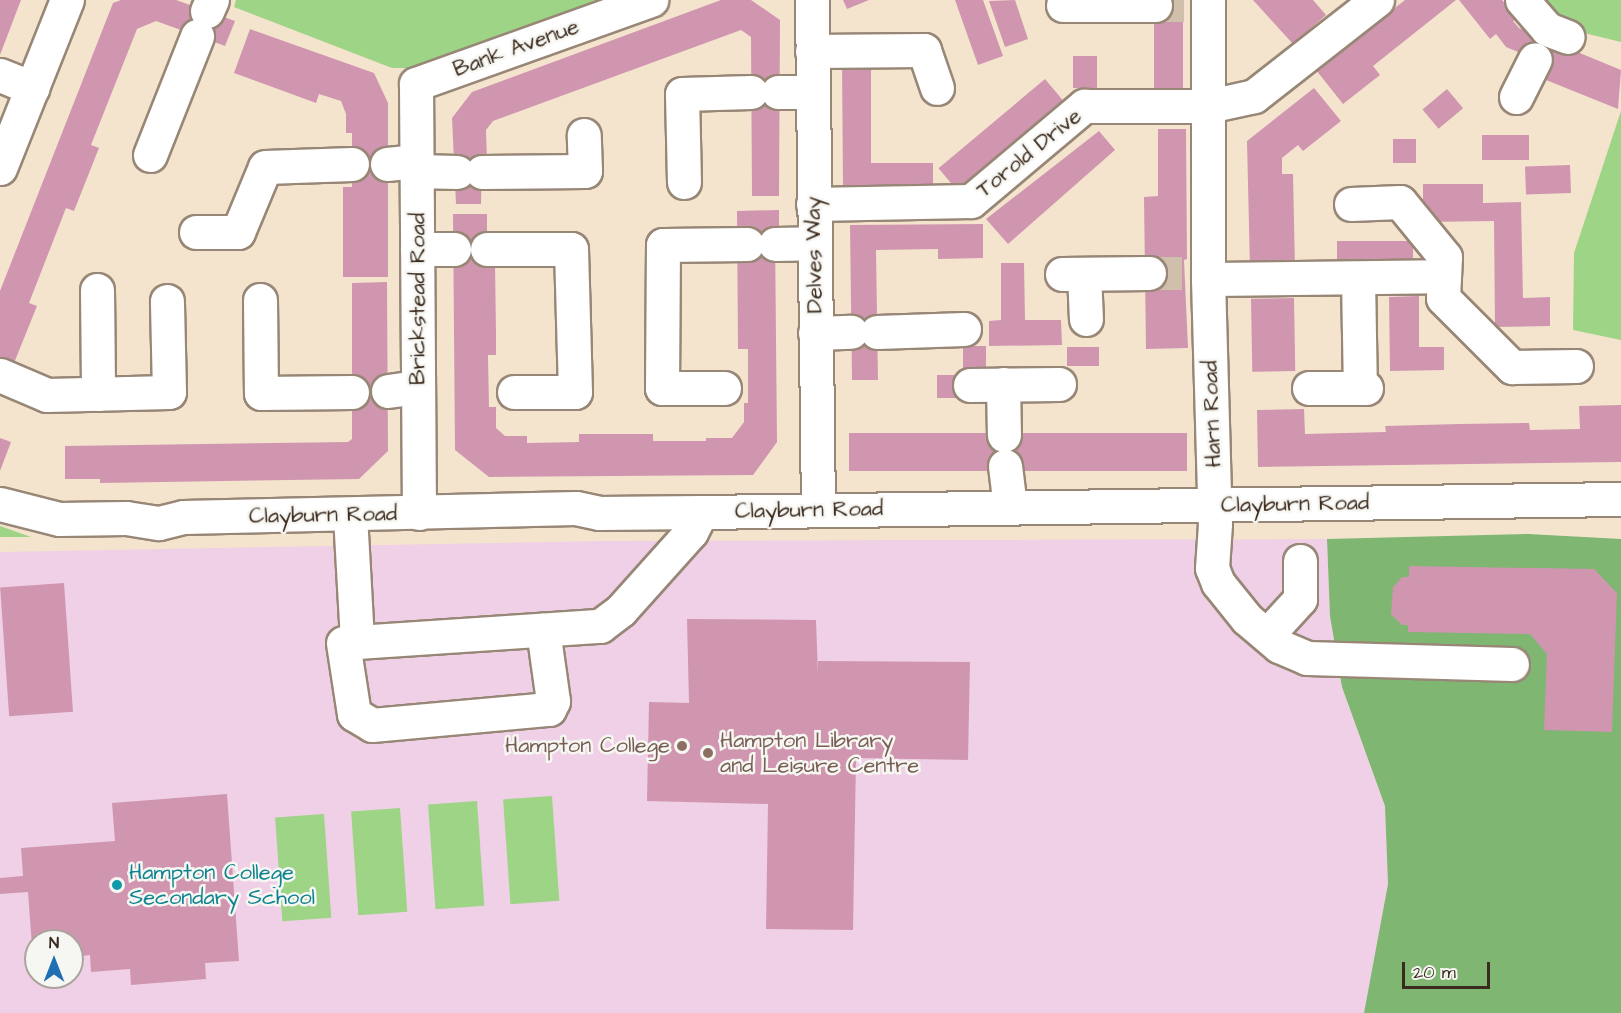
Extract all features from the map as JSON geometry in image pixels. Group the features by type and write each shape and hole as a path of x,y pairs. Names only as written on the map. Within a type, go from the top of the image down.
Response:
{"street":[{"path":"0,168 66,0"},
{"name":"Bank Avenue","path":"416,84 651,0"},
{"name":"Delves Way","path":"812,0 818,510"},
{"path":"1209,106 1254,96 1377,0"},
{"path":"1516,97 1548,41 1522,0"},
{"path":"1063,5 1188,3"},
{"name":"Harn Road","path":"1188,3 1209,106 1200,275 1214,506 1212,568 1218,583 1247,619 1292,654 1324,661 1512,664"},
{"path":"150,155 206,16"},
{"path":"812,51 924,50 937,88"},
{"path":"0,75 32,88"},
{"name":"Brickstead Road","path":"416,84 407,165 417,249 403,389 419,513"},
{"path":"684,182 682,94 813,92"},
{"name":"Torold Drive","path":"813,204 971,201 1084,106 1209,106"},
{"path":"407,165 469,172 585,171 584,135"},
{"path":"196,232 238,232 265,167 352,164"},
{"path":"1351,204 1400,202 1445,257 1443,298 1512,367 1576,366"},
{"path":"724,388 662,388 663,245 814,243"},
{"path":"417,249 454,249"},
{"path":"487,249 571,249 575,392 514,392"},
{"path":"1086,319 1073,274 1149,273"},
{"path":"1200,275 1358,278 1444,276"},
{"path":"1310,388 1363,388 1358,278"},
{"path":"97,290 98,394"},
{"path":"260,300 261,393 352,392"},
{"path":"0,375 47,394 169,392 167,301"},
{"path":"815,333 964,329"},
{"path":"1003,384 1010,507"},
{"path":"970,385 1059,384"},
{"name":"Clayburn Road","path":"0,504 58,519 126,518 159,523 183,517 350,515 576,508 599,513 1621,499"},
{"path":"350,515 357,642 600,626 621,609 691,532 701,512"},
{"path":"1267,635 1300,599 1300,561"},
{"path":"343,643 354,714 372,725 549,709 553,701 543,630"}],"shaded area":[{"name":"Hampton College","path":"1327,539 1330,616 1342,687 1385,806 1388,884 1364,1013 0,1013 0,552 602,541"}],"green space":[{"path":"236,0 620,0 431,68 392,68 234,7"},
{"path":"1533,0 1621,0 1621,42 1576,31"},
{"path":"1621,111 1621,340 1573,330 1574,253"},
{"path":"0,526 31,537 0,537"},
{"path":"1528,534 1621,539 1621,1013 1364,1013 1388,884 1385,806 1342,687 1330,616 1327,539"},
{"path":"552,796 559,901 510,904 503,799"},
{"path":"477,801 484,906 435,909 428,804"},
{"path":"400,808 407,912 358,915 351,811"},
{"path":"324,814 331,918 282,921 275,817"}],"building":[{"path":"0,0 21,0 0,55"},
{"path":"121,0 176,0 235,21 225,46 156,21 137,29 91,145 99,148 74,211 66,208 29,303 37,306 12,368 0,375 0,291 113,3"},
{"path":"721,0 751,0 780,20 779,196 752,196 751,37 741,30 493,121 486,130 487,162 482,161 481,204 456,204 452,118 472,92"},
{"path":"843,0 869,0 847,9"},
{"path":"955,0 983,0 1003,56 978,65"},
{"path":"1015,0 1028,39 1005,47 989,1"},
{"path":"1154,0 1183,0 1183,91 1154,91"},
{"path":"1253,0 1313,0 1326,15 1293,44"},
{"path":"1405,0 1456,0 1373,66 1380,75 1343,104 1316,70"},
{"path":"1459,0 1502,0 1517,18 1513,21 1519,28 1621,70 1618,109 1546,80 1552,66 1506,47 1496,34 1490,39"},
{"path":"250,29 374,73 388,103 388,277 343,277 343,187 352,187 352,133 346,133 346,114 341,101 319,94 316,103 234,73"},
{"path":"1073,56 1097,56 1097,88 1073,88"},
{"path":"842,61 871,61 871,163 933,163 933,190 843,190"},
{"path":"1045,79 1064,102 958,191 939,168"},
{"path":"1314,88 1341,121 1303,151 1298,145 1282,158 1282,174 1293,174 1295,269 1250,269 1247,141"},
{"path":"1447,89 1463,108 1439,129 1422,110"},
{"path":"1158,129 1186,129 1187,259 1184,260 1188,348 1146,349 1144,197 1158,196"},
{"path":"1099,131 1115,150 1008,244 986,219"},
{"path":"1482,135 1529,135 1529,160 1482,160"},
{"path":"1393,139 1416,139 1416,163 1393,163"},
{"path":"1570,165 1571,193 1526,195 1525,167"},
{"path":"1423,184 1483,184 1483,203 1521,202 1523,298 1550,297 1550,326 1495,327 1494,221 1423,222"},
{"path":"779,210 779,233 775,233 777,442 753,475 489,477 455,450 453,214 487,214 487,263 495,263 496,332 496,355 488,355 489,407 496,407 496,428 505,436 527,436 527,443 579,442 579,434 653,434 653,441 706,441 706,438 732,438 744,422 744,403 748,403 748,349 738,349 737,211"},
{"path":"983,224 983,258 938,259 938,249 876,250 878,380 852,380 850,225"},
{"path":"1337,241 1413,241 1413,267 1337,267"},
{"path":"1001,263 1024,263 1025,320 1061,320 1062,345 989,346 989,321 1001,320"},
{"path":"387,282 388,451 359,479 100,483 100,479 65,479 65,446 348,442 352,439 352,283"},
{"path":"1419,296 1419,347 1444,347 1444,370 1390,371 1389,297"},
{"path":"1294,298 1295,371 1252,372 1251,299"},
{"path":"963,346 986,346 986,368 963,368"},
{"path":"1067,347 1099,347 1099,366 1067,366"},
{"path":"937,375 956,375 956,398 937,398"},
{"path":"1621,405 1621,462 1258,467 1257,410 1304,409 1305,434 1386,432 1385,426 1459,424 1529,423 1530,430 1580,429 1579,406"},
{"path":"849,433 1187,433 1187,471 849,471"},
{"path":"0,438 11,442 0,471"},
{"path":"1409,566 1594,569 1617,593 1612,732 1544,730 1547,654 1530,634 1408,632 1408,625 1402,625 1391,614 1393,587 1402,577 1409,577"},
{"path":"64,583 73,712 9,716 0,587"},
{"path":"687,619 816,620 818,675 818,661 970,662 968,760 856,758 853,930 766,929 768,804 647,801 649,702 689,703"},
{"name":"Hampton College Secondary School","path":"227,794 239,961 205,963 206,979 131,985 130,969 91,972 90,955 84,956 84,929 31,929 28,892 0,894 0,878 23,876 21,848 115,841 112,803"}],"tunnel":[{"path":"1155,5 1184,5"},
{"path":"1149,273 1184,273"}],"place":[{"name":"Hampton College","path":"682,746"},
{"name":"Hampton Library and Leisure Centre","path":"708,753"},
{"name":"Hampton College Secondary School","path":"117,885"}]}
